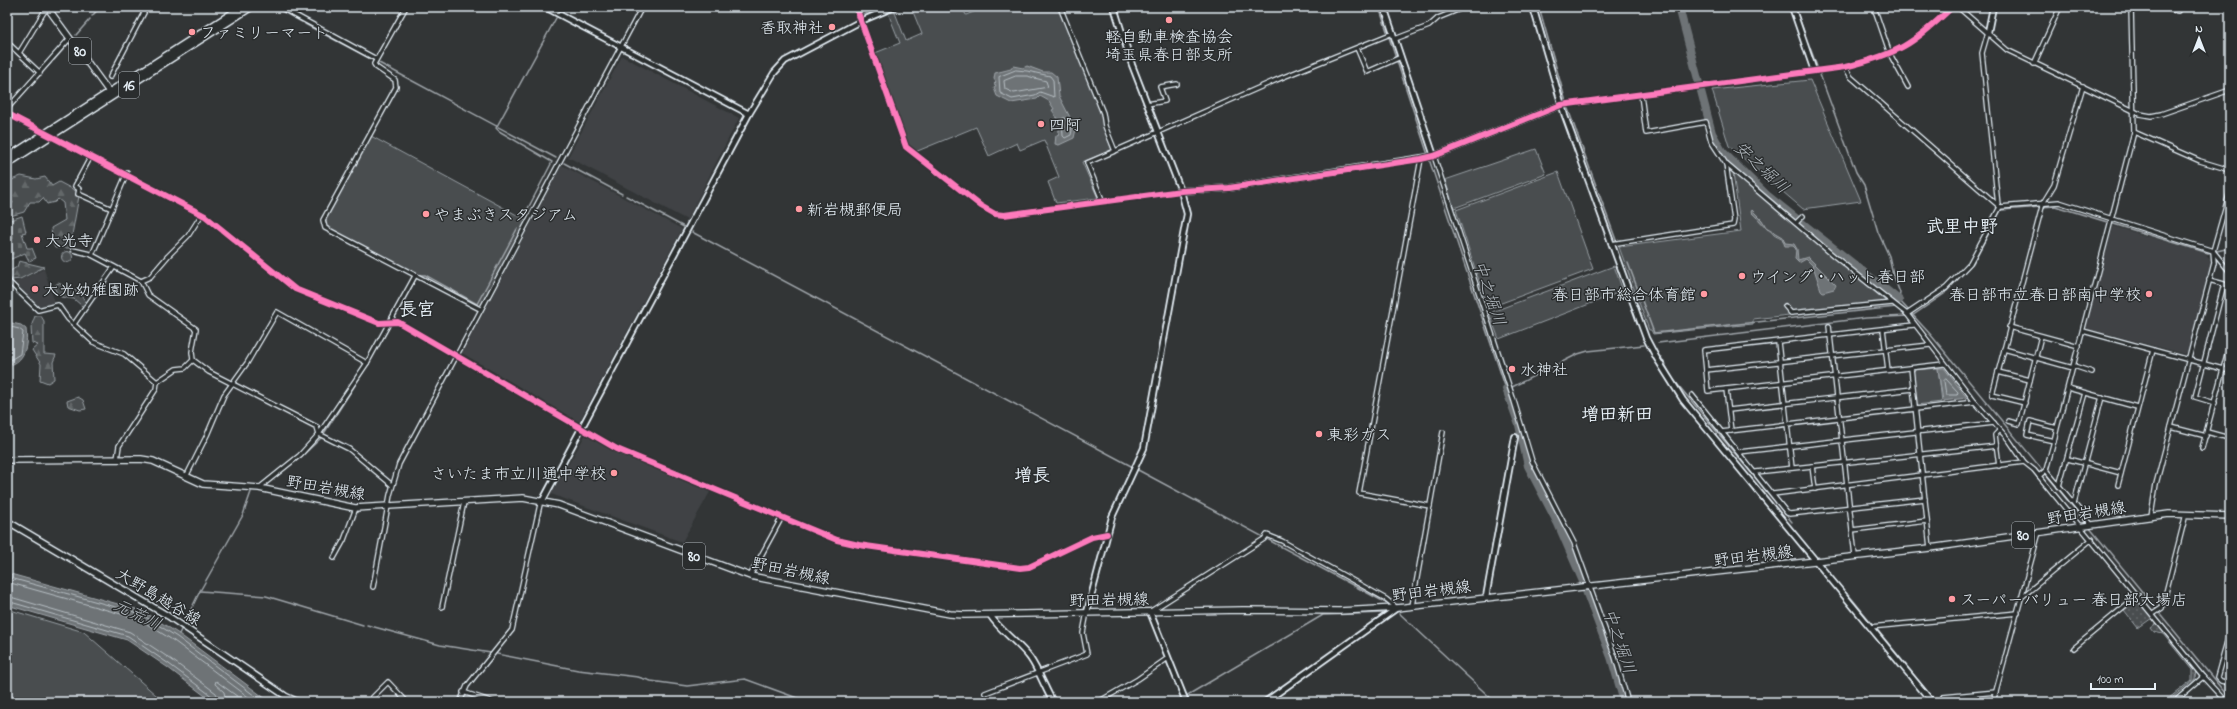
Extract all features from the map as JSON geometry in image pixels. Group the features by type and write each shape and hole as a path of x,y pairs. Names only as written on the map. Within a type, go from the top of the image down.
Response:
{"highway":[{"name":"16","path":"7,164 52,136 111,94 242,7"},
{"name":"16","path":"7,158 251,7"}],"main road":[{"name":"80","path":"48,8 111,94"},
{"name":"野田岩槻線","path":"7,460 117,459 153,461 203,484 214,486 259,488 356,508 523,498 542,500 750,576 950,614 990,615 1243,610 1339,611 1395,608 1930,548 2151,516 2186,513 2230,516"},
{"name":"大野島越谷線","path":"7,521 179,623 284,695 291,702"}],"street":[{"path":"110,77 147,7"},
{"path":"280,7 376,59"},
{"path":"406,7 374,64 395,80 396,87 323,220 325,228 480,310"},
{"path":"545,7 749,114"},
{"path":"373,587 392,485 409,443 642,7"},
{"path":"856,7 906,147 981,206 995,214 1004,215 1181,191 1228,188 1433,157 1562,105 1845,67 1890,54 1928,31 1952,7"},
{"path":"460,702 463,692 512,630 542,500 582,429 749,114 774,72 785,61 861,21 894,7"},
{"path":"1060,7 1103,113 1105,126 1115,151"},
{"path":"985,693 1087,654 1083,633 1107,534 1112,517 1144,448 1187,214 1181,191 1132,65 1114,7"},
{"path":"1384,7 1514,401 1532,461 1574,543 1616,657 1628,702"},
{"path":"1395,39 1429,26 1438,18 1465,7"},
{"path":"1533,7 1562,105 1611,244 1648,341 1674,387 1932,702"},
{"path":"1792,7 1814,71"},
{"path":"1872,7 1876,13 1890,54 1908,87"},
{"path":"1958,7 2007,50 2134,111 2151,116 2161,114 2230,90"},
{"path":"1907,314 1946,288 1970,263 1999,206 1982,53 1993,7"},
{"path":"2034,64 2060,7"},
{"path":"2039,476 2046,470 2134,132 2131,7"},
{"path":"2159,7 2178,11"},
{"path":"19,53 48,8"},
{"path":"1103,202 1087,163 1281,78 1393,33"},
{"path":"7,108 70,38"},
{"path":"7,42 40,73"},
{"path":"1357,48 1367,72 1401,57"},
{"path":"1845,67 1857,82 1999,206 2059,202 2213,251 2230,272"},
{"path":"1147,104 1165,101 1160,87 1177,84"},
{"path":"2025,403 1992,395 2043,203 2054,185 2084,86"},
{"path":"1641,95 1646,133 1706,122 1713,146 1726,164 1796,224 1907,314 1944,364 1975,402 1994,422 1999,431 2009,440 2024,462 2039,476 2092,539 2203,677 2226,702"},
{"path":"8,114 44,134 52,136 127,173 202,214 295,289 379,323 398,322 633,457 837,540 853,544 1020,568 1029,567 1092,537 1107,534"},
{"path":"2134,132 2200,161 2230,170"},
{"path":"91,156 75,186 79,189 78,194 112,209"},
{"path":"1424,158 1359,493 1430,506"},
{"path":"1611,244 1733,225 1734,220 1726,164"},
{"path":"92,255 127,173"},
{"path":"2151,516 2156,484 2214,263 2213,251 2230,190"},
{"path":"141,281 150,277 188,236 202,214"},
{"path":"1796,224 1803,216"},
{"path":"73,250 92,255 141,281 148,295 196,329 192,352 193,360"},
{"path":"74,324 114,268"},
{"path":"259,488 300,455 321,435 367,362 415,276"},
{"path":"7,280 38,310 58,305 74,324 93,342 124,354 158,382"},
{"path":"2209,280 2224,284 2195,397 2214,403"},
{"path":"1785,306 1791,313 1894,304"},
{"path":"186,477 207,435 217,406 232,385 277,312 367,362"},
{"path":"1914,325 1704,350 1708,391 1944,364"},
{"path":"1830,326 1855,556"},
{"path":"2009,327 2079,346"},
{"path":"1883,329 1888,370"},
{"path":"2083,331 2230,371"},
{"path":"2008,422 2020,424 2041,336"},
{"path":"1778,342 1792,468"},
{"path":"2202,448 2230,343"},
{"path":"1706,370 1930,345"},
{"path":"2004,349 2092,372"},
{"path":"2118,485 2153,350"},
{"path":"117,459 119,446 156,389 158,382 176,369 185,368 193,360"},
{"path":"193,360 232,385 317,427 321,435 349,449 392,485"},
{"path":"1911,368 1930,548"},
{"path":"1998,372 2030,380"},
{"path":"2068,388 2137,407"},
{"path":"1726,389 1731,430"},
{"path":"1729,410 1913,389"},
{"path":"2060,486 2085,393"},
{"path":"1692,395 1790,514 1925,499"},
{"path":"2074,503 2102,397"},
{"path":"1721,432 1975,402"},
{"path":"2054,441 2027,435 2030,421 2057,428"},
{"path":"1739,452 1994,422"},
{"path":"2171,427 2229,438 2230,436"},
{"path":"1999,431 1996,435 1999,466"},
{"path":"1412,606 1443,432"},
{"path":"1486,597 1515,437"},
{"path":"1756,472 1997,446"},
{"path":"2068,459 2121,473"},
{"path":"1773,494 2024,462"},
{"path":"1812,466 1815,489"},
{"path":"2046,470 2091,524"},
{"path":"442,607 464,502"},
{"path":"334,558 344,540 356,508"},
{"path":"2153,614 2162,608 2186,513"},
{"path":"750,576 782,517"},
{"path":"1852,530 1928,521"},
{"path":"1993,702 2023,596 2039,532"},
{"path":"1186,702 1150,612 1264,540 1267,536 1282,541 1374,592 1395,604 1395,608 1265,702"},
{"path":"2023,596 2092,539"},
{"path":"2074,648 2138,596"},
{"path":"1871,628 2018,613"},
{"path":"990,615 995,623 1015,640 1030,658 1053,702"},
{"path":"2230,631 2217,677 2221,681 2230,683"},
{"path":"1098,702 1168,658"},
{"path":"2174,702 2203,677"},
{"path":"368,702 388,682 407,702"},
{"path":"463,692 493,702"},
{"path":"1943,697 1996,692"},
{"path":"284,695 301,702"}],"shaded area":[{"path":"622,56 739,118 687,220 568,157"},
{"path":"562,165 682,229 579,422 462,353"},
{"name":"春日部市立春日部南中学校","path":"2113,226 2205,253 2212,261 2188,352 2185,354 2088,329 2086,327"},
{"name":"大光幼稚園跡","path":"44,269 55,303 39,307 15,282"},
{"name":"さいたま市立川通中学校","path":"586,434 619,453 710,492 682,542 551,494"}],"green space":[{"path":"859,7 882,7 863,15"},
{"path":"911,7 962,7 966,15 986,7 1058,7 1101,112 1103,127 1112,150 1082,162 1098,198 1056,203 1048,182 1059,177 1044,140 1020,150 1017,143 989,156 976,127 915,152 908,146 875,53 900,43 888,13 894,10 906,41 922,34"},
{"path":"1810,80 1861,201 1803,209 1729,146 1712,90"},
{"path":"369,135 528,221 480,309 325,228 323,220"},
{"path":"1536,149 1546,174 1454,208 1445,180"},
{"path":"1558,172 1593,269 1488,308 1456,210"},
{"name":"ウイング・ハット春日部","path":"1733,173 1889,304 1753,319 1753,324 1653,334 1651,330 1649,330 1619,247 1741,231"},
{"path":"21,176 36,179 45,177 52,186 59,182 76,191 79,196 71,248 55,248 53,244 51,228 65,220 63,203 58,199 55,202 47,204 43,198 39,202 30,202 24,212 7,217 7,213 13,202 7,205 7,182"},
{"path":"22,216 26,232 22,233 27,248 32,248 36,258 29,261 25,253 9,260 7,253 7,221"},
{"path":"65,252 69,252 71,253 71,261 65,262 62,259 62,255"},
{"path":"19,261 44,267 20,279 12,280 9,275 10,271 17,267"},
{"path":"1614,266 1623,291 1499,339 1489,313"},
{"path":"58,283 79,292 86,302 82,306 74,299 61,297 57,294 54,286"},
{"path":"35,316 41,316 44,321 44,354 56,355 53,362 54,379 48,383 40,380 41,364 32,350 38,345 32,343 31,327"},
{"path":"1938,368 1942,402 1916,405 1913,370"},
{"path":"78,397 83,400 86,409 80,410 68,406 67,401"},
{"path":"2138,599 2152,618 2138,628 2124,610"},
{"path":"7,609 84,632 164,702 7,702"},
{"path":"2158,623 2196,669 2195,679 2167,702 2164,702 2192,680 2192,670 2163,634 2154,632 2151,628"}],"water":[{"path":"1013,66 1023,68 1027,66 1043,72 1051,72 1057,77 1059,96 1076,129 1074,138 1059,145 1055,144 1056,135 1058,136 1059,125 1052,110 1054,109 1049,101 1040,96 1037,99 1011,103 997,96 994,88 996,85 994,84 996,82 994,79 995,73 1011,69"},
{"path":"1752,210 1762,220 1766,227 1751,212"},
{"path":"1766,227 1783,237 1785,243 1794,244 1797,249 1798,260 1808,257 1836,285 1834,289 1823,292 1813,266 1806,259 1799,263 1795,259 1796,249 1793,246 1785,246 1782,238"},
{"path":"7,322 21,325 26,329 26,347 18,361 7,366"},
{"path":"1938,368 1944,368 1967,398 1943,401"},
{"name":"元荒川","path":"7,573 143,611 179,634 270,702 213,702 167,667 127,640 7,605"}],"waterway":[{"path":"92,16 100,7"},
{"path":"274,7 302,22"},
{"name":"中之堀川","path":"1379,7 1428,155"},
{"path":"1539,7 1568,109 1616,240"},
{"name":"安之堀川","path":"1679,7 1712,133 1722,151 1768,196 1899,300"},
{"path":"1795,7 1856,172 1864,185 1878,232 1889,256 1893,274 1900,293 1899,300 1930,334 2087,524"},
{"path":"522,220 552,162 496,128 556,18"},
{"path":"76,35 90,19"},
{"path":"305,24 369,58"},
{"path":"54,60 68,44"},
{"path":"7,112 51,63"},
{"path":"379,63 556,158"},
{"name":"中之堀川","path":"1429,159 1506,389 1508,389"},
{"path":"564,163 622,194"},
{"path":"626,196 684,227"},
{"path":"1912,316 1944,294 1973,263 2001,210 2055,206 2208,253 2230,248"},
{"path":"419,275 425,275 477,304 517,229"},
{"path":"692,232 1133,467"},
{"path":"1628,263 1654,333 1896,307"},
{"path":"394,319 416,279"},
{"path":"1658,343 1866,318 1908,316"},
{"path":"378,347 390,326"},
{"path":"1512,387 1578,354 1588,351 1644,345"},
{"path":"1661,357 1673,379 1792,522"},
{"path":"269,482 301,457 321,438 364,371"},
{"name":"中之堀川","path":"1506,389 1519,425 1528,466 1558,524 1584,584"},
{"path":"1138,470 1390,605"},
{"path":"179,634 200,591 243,515 251,492"},
{"path":"2089,527 2230,699"},
{"path":"200,591 266,596 363,625"},
{"name":"中之堀川","path":"1586,591 1611,657 1624,702"},
{"path":"1848,594 1936,702"},
{"path":"1186,696 1323,615 1386,613"},
{"path":"1399,613 1495,702"},
{"path":"367,625 440,645 491,653"},
{"path":"497,654 578,670 638,677 651,681 687,686 745,679 808,702"},
{"path":"1176,702 1182,699"}],"cycle path":[{"path":"856,7 906,147 981,206 995,214 1004,215 1181,191 1229,188 1421,159 1434,156 1561,105 1845,67 1878,57 1903,46 1926,31 1952,7"},
{"path":"8,114 205,216 295,289 379,323 398,322 617,449 837,540 859,545 1020,568 1029,567 1092,537 1107,534"}],"place":[{"name":"軽自動車検査協会 埼玉県春日部支所","path":"1169,20"},
{"name":"香取神社","path":"832,27"},
{"name":"ファミリーマート","path":"192,32"},
{"name":"四阿","path":"1041,124"},
{"name":"新岩槻郵便局","path":"799,209"},
{"name":"やまぶきスタジアム","path":"426,214"},
{"name":"大光寺","path":"37,240"},
{"name":"ウイング・ハット春日部","path":"1742,276"},
{"name":"大光幼稚園跡","path":"35,289"},
{"name":"春日部市総合体育館","path":"1704,294"},
{"name":"春日部市立春日部南中学校","path":"2149,294"},
{"name":"水神社","path":"1512,369"},
{"name":"東彩ガス","path":"1319,434"},
{"name":"さいたま市立川通中学校","path":"614,473"},
{"name":"スーパーバリュー 春日部大場店","path":"1952,599"}],"district":[{"name":"武里中野","path":"1962,226"},
{"name":"長宮","path":"417,309"},
{"name":"増田新田","path":"1617,414"},
{"name":"増長","path":"1032,475"}]}
